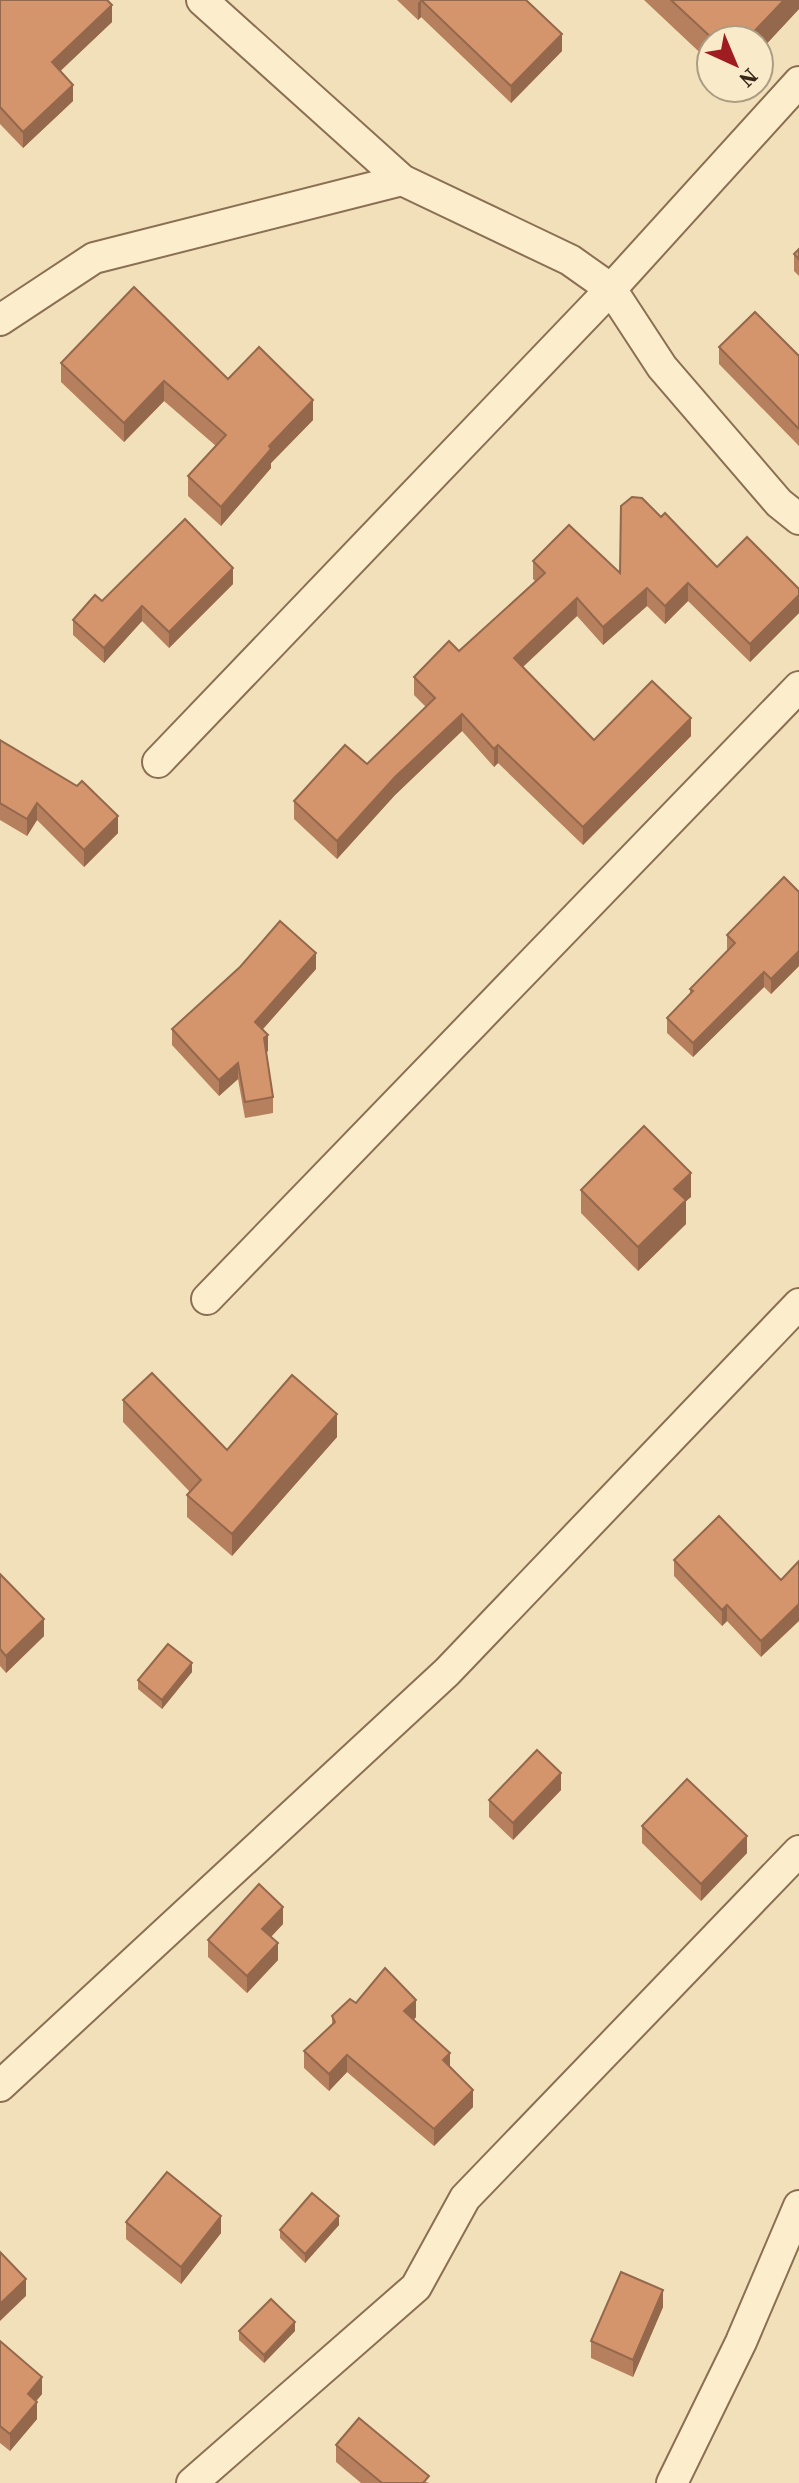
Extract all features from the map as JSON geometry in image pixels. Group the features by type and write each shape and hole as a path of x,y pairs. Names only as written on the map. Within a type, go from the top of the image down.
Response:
{"street":[{"path":"202,0 402,180 570,260 611,289 662,367 779,503 799,519"},
{"path":"158,762 611,289 799,82"},
{"path":"0,320 94,258 402,180"},
{"path":"207,1299 799,687"},
{"path":"0,2086 447,1672 799,1304"},
{"path":"192,2483 416,2287 465,2198 799,1851"},
{"path":"672,2483 741,2342 799,2206"}],"building":[{"path":"0,0 107,0 112,5 52,62 73,85 23,132 0,107"},
{"path":"421,0 526,0 562,34 511,86"},
{"path":"671,0 784,0 761,24 697,24"},
{"path":"134,287 228,379 259,347 313,400 269,446 271,449 221,507 188,476 226,435 164,381 124,423 61,363"},
{"path":"755,312 799,356 799,429 719,347"},
{"path":"632,497 642,498 661,517 665,513 717,567 747,537 799,589 799,595 750,644 688,583 665,606 647,588 603,627 577,598 514,658 594,740 652,681 691,718 583,827 498,745 494,749 462,714 395,777 337,841 294,801 345,745 367,764 435,698 414,677 449,641 459,651 545,573 533,561 569,525 620,573 621,506"},
{"path":"185,519 233,568 169,632 142,606 104,648 73,620 95,595 102,601"},
{"path":"0,740 77,786 82,781 118,816 84,850 37,803 27,819 0,803"},
{"path":"784,877 799,892 799,951 771,979 764,972 693,1043 667,1018 693,991 690,989 735,943 727,935"},
{"path":"280,921 316,953 255,1022 268,1035 264,1038 273,1097 245,1102 238,1063 219,1080 172,1029 240,967"},
{"path":"644,1126 691,1173 674,1189 686,1200 638,1247 581,1190"},
{"path":"152,1373 227,1450 292,1375 337,1414 232,1534 187,1495 201,1480 123,1400"},
{"path":"719,1516 781,1580 799,1561 799,1604 761,1641 727,1605 722,1610 674,1560"},
{"path":"0,1574 44,1619 6,1656 0,1649"},
{"path":"168,1644 192,1663 162,1700 138,1680"},
{"path":"537,1750 561,1773 513,1823 489,1800"},
{"path":"687,1779 747,1836 701,1884 642,1826"},
{"path":"259,1884 283,1907 262,1929 278,1943 247,1976 208,1940"},
{"path":"385,1968 416,2000 404,2011 450,2053 443,2060 473,2090 434,2129 347,2055 329,2074 304,2051 335,2022 332,2016 350,1999 356,2003"},
{"path":"167,2172 221,2216 181,2267 126,2222"},
{"path":"312,2193 339,2216 305,2254 280,2230"},
{"path":"0,2252 26,2279 0,2304"},
{"path":"621,2272 663,2290 633,2360 591,2341"},
{"path":"271,2299 295,2322 264,2355 239,2331"},
{"path":"0,2341 42,2377 28,2394 37,2402 10,2434 0,2426"},
{"path":"359,2418 429,2476 423,2483 382,2483 336,2445"}]}
